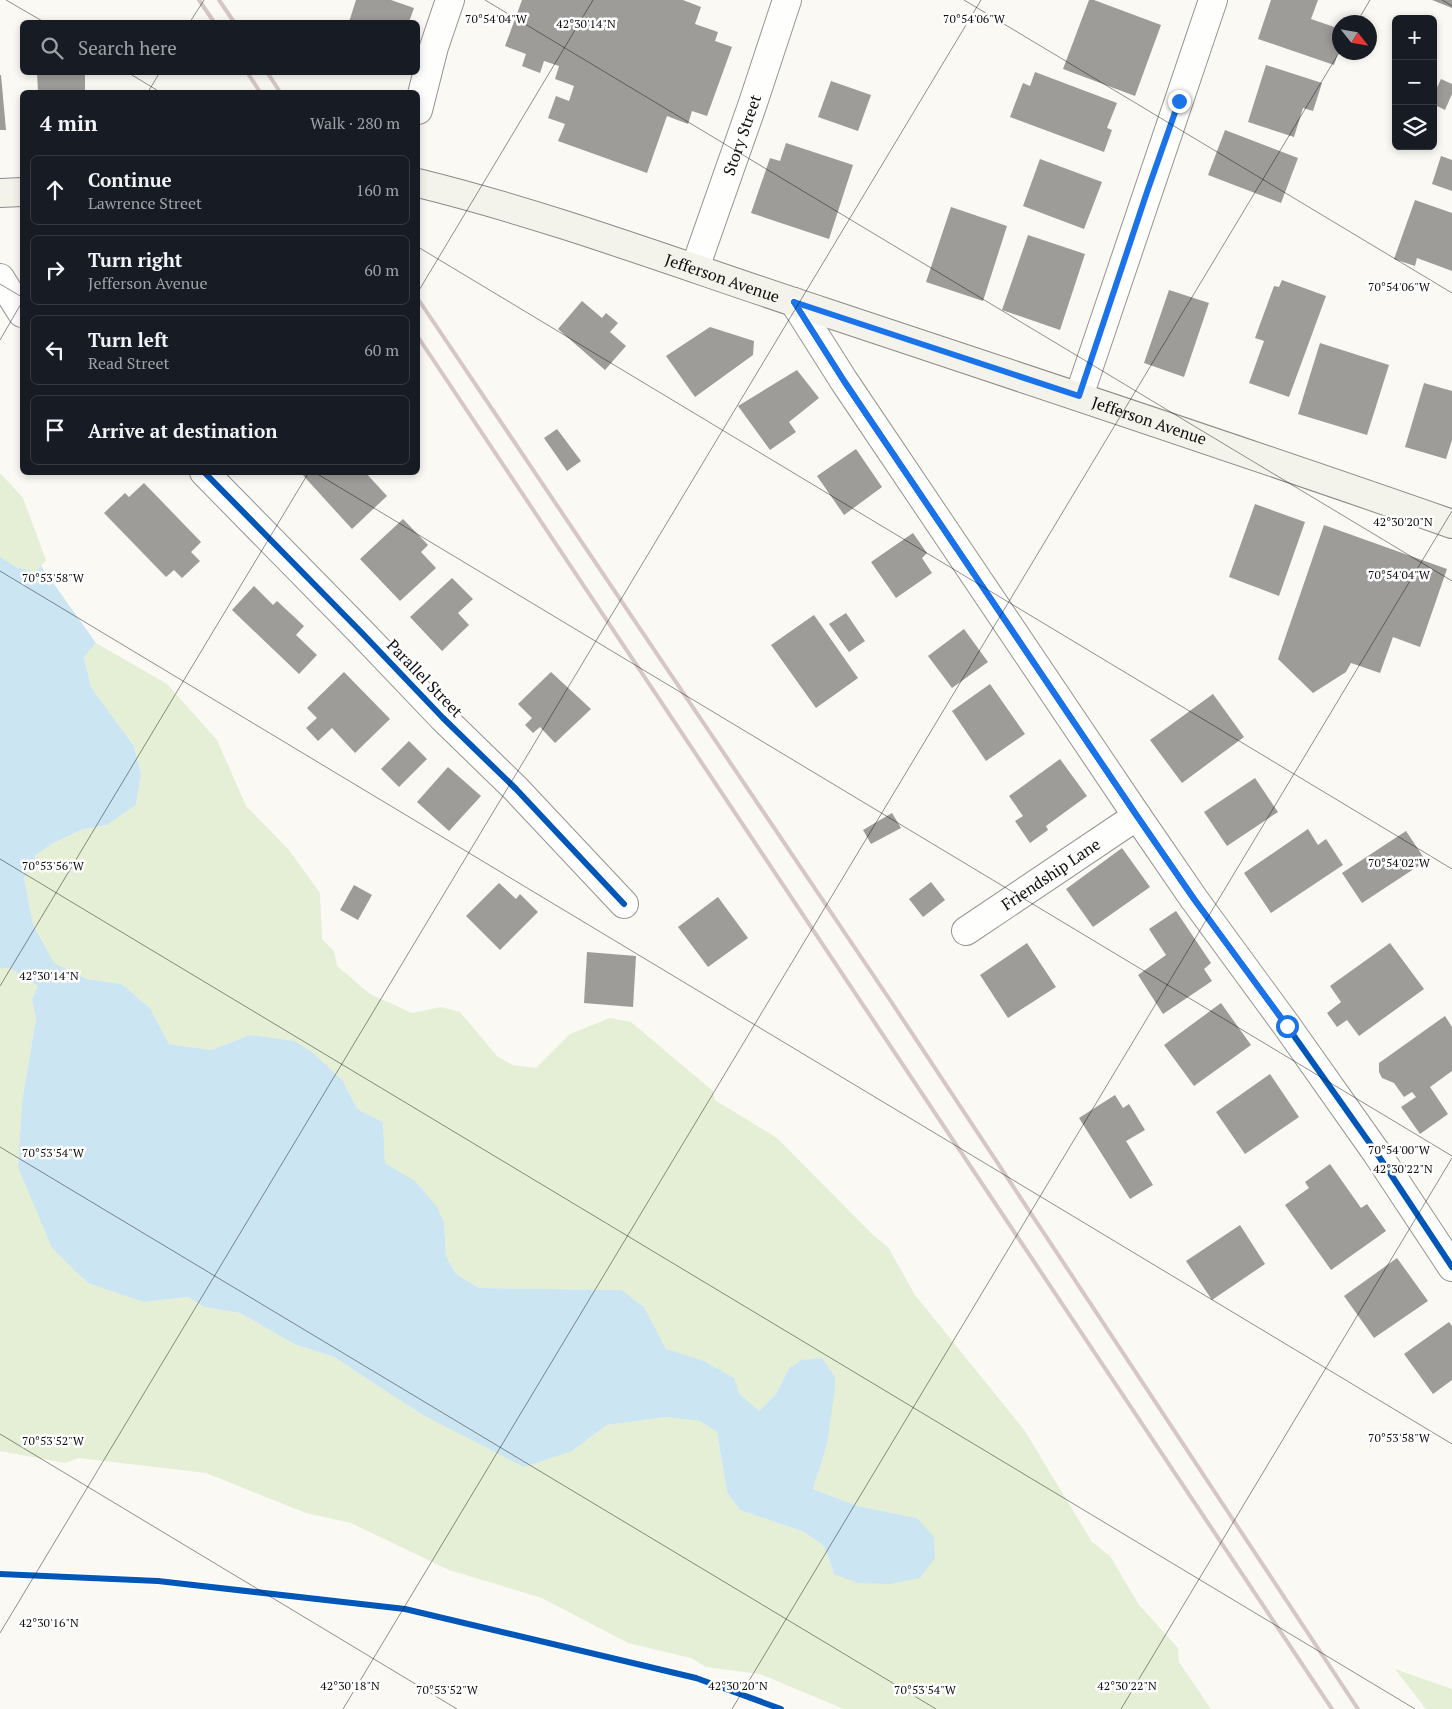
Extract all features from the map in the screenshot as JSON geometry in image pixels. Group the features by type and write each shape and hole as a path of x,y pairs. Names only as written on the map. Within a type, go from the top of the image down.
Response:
{"main road":[{"name":"Jefferson Avenue","path":"420,184 580,229 1079,396 1452,524"},
{"path":"0,193 20,192"}],"street":[{"path":"420,102 434,47 450,0"},
{"name":"Story Street","path":"695,268 787,0"},
{"path":"1079,396 1213,0"},
{"path":"0,278 20,310"},
{"path":"0,302 20,312"},
{"path":"794,302 844,381 1137,816 1194,899 1376,1152 1452,1267"},
{"name":"Parallel Street","path":"207,475 348,618 443,718 516,789 624,904"},
{"name":"Friendship Lane","path":"966,931 1137,816"}],"green space":[{"path":"0,473 23,498 46,560 36,572 16,567 0,557"},
{"path":"96,643 167,684 217,740 246,806 289,850 320,893 322,939 334,951 337,966 370,994 412,1013 441,1007 460,1012 497,1056 512,1065 536,1068 570,1034 610,1018 631,1022 713,1091 715,1100 777,1138 872,1234 888,1247 915,1295 1025,1431 1092,1542 1110,1556 1139,1605 1178,1648 1179,1662 1211,1709 844,1709 760,1674 706,1667 691,1658 628,1643 542,1598 449,1570 351,1523 306,1513 206,1473 79,1458 65,1463 0,1451 0,968 10,968 38,986 32,999 36,1019 22,1101 18,1167 144,1302 188,1297 204,1307 240,1313 294,1344 334,1357 421,1414 572,1451 607,1425 666,1417 700,1421 717,1432 727,1492 740,1510 804,1532 824,1546 834,1574 917,1518 858,1506 813,1489 827,1445 789,1368 776,1394 759,1411 740,1394 733,1378 704,1361 666,1350 644,1307 622,1290 479,1288 456,1274 446,1256 444,1223 414,1181 385,1163 383,1122 357,1109 343,1081 250,1035 211,1050 169,1044 150,1008 122,984 87,979 54,963 33,924 24,878 36,855 53,843 84,829 107,825 136,805 141,774 134,746 91,687 84,656"},
{"path":"1395,1669 1452,1689 1452,1709 1426,1709"}],"water":[{"path":"0,557 16,567 36,572 41,566 96,643 84,657 91,687 134,746 141,774 136,805 107,825 84,829 53,843 36,855 24,878 33,924 54,963 87,979 122,984 150,1008 169,1044 211,1050 250,1035 294,1041 311,1051 343,1081 357,1109 383,1122 385,1163 415,1181 437,1207 444,1223 446,1256 456,1274 479,1288 622,1290 644,1307 666,1349 704,1361 734,1378 740,1394 759,1411 776,1394 789,1368 802,1360 822,1358 835,1377 835,1388 827,1445 813,1489 858,1506 917,1518 934,1537 935,1558 920,1578 889,1584 858,1583 834,1574 824,1546 804,1532 740,1510 727,1492 717,1432 700,1421 666,1417 607,1425 572,1451 524,1467 421,1414 334,1357 294,1344 240,1313 204,1307 188,1297 144,1302 88,1283 52,1248 18,1167 22,1101 36,1019 32,999 38,986 10,968 0,968"}],"building":[{"path":"356,0 391,0 414,8 410,20 350,20"},
{"path":"522,0 683,0 701,7 695,24 718,32 715,41 732,47 707,116 692,111 688,124 667,116 647,173 558,141 565,124 548,118 556,96 569,101 574,86 555,79 559,66 544,61 540,73 522,66 526,54 505,46"},
{"path":"1089,0 1094,0 1161,25 1135,96 1063,69"},
{"path":"1271,0 1318,0 1311,19 1332,26 1332,60 1336,60 1334,65 1258,39"},
{"path":"1432,0 1452,0 1452,8"},
{"path":"1266,65 1322,83 1313,111 1303,108 1294,137 1248,122"},
{"path":"1035,72 1117,103 1107,128 1112,130 1104,152 1010,117 1023,83 1030,86"},
{"path":"1,75 6,130 0,130"},
{"path":"37,75 85,75 85,90 38,90"},
{"path":"1441,79 1452,84 1452,94 1445,110 1437,106 1437,88"},
{"path":"831,81 871,95 858,131 818,117"},
{"path":"1225,130 1298,158 1281,203 1208,175"},
{"path":"786,143 853,165 829,239 751,213 770,158 780,161"},
{"path":"1441,156 1452,160 1452,191 1432,184"},
{"path":"1040,159 1102,182 1084,229 1023,206"},
{"path":"1415,200 1452,213 1452,271 1417,258 1415,266 1394,259"},
{"path":"951,207 1007,226 983,301 926,282"},
{"path":"1028,235 1085,254 1060,330 1002,310"},
{"path":"1282,280 1326,296 1289,397 1249,383 1264,341 1255,338 1274,286 1279,287"},
{"path":"1169,290 1209,303 1184,377 1144,363"},
{"path":"582,301 602,318 606,313 618,323 610,332 626,346 605,370 558,329"},
{"path":"710,327 754,341 753,355 695,397 666,356"},
{"path":"1320,343 1389,365 1367,435 1298,414"},
{"path":"797,370 819,398 789,422 796,432 770,450 738,406"},
{"path":"1424,383 1452,391 1452,440 1446,459 1405,447"},
{"path":"557,429 581,461 567,471 544,438"},
{"path":"856,449 882,487 844,515 817,476"},
{"path":"303,475 368,475 387,496 352,529"},
{"path":"144,483 201,542 191,552 200,561 182,578 174,570 166,577 104,513 125,493 129,497"},
{"path":"1255,504 1305,522 1279,596 1229,577"},
{"path":"403,519 428,545 421,552 436,568 400,601 360,559"},
{"path":"1324,525 1447,569 1420,647 1393,637 1380,673 1351,663 1346,672 1313,693 1278,659"},
{"path":"913,533 927,553 922,558 932,573 896,598 871,562"},
{"path":"452,578 473,599 458,613 469,625 442,651 410,617"},
{"path":"254,586 273,605 277,601 304,626 296,635 317,655 299,674 232,610"},
{"path":"846,613 865,641 849,652 829,624"},
{"path":"814,615 858,678 816,708 771,645"},
{"path":"964,629 988,662 952,688 928,656"},
{"path":"344,672 390,719 355,753 332,728 318,741 306,728 317,718 307,708"},
{"path":"551,672 591,709 555,743 540,727 533,733 525,725 532,718 518,704"},
{"path":"990,684 1025,734 986,761 952,711"},
{"path":"1213,694 1244,737 1182,783 1150,740"},
{"path":"409,741 427,759 399,787 381,769"},
{"path":"1060,759 1087,796 1046,826 1048,830 1030,843 1015,821 1023,816 1009,796"},
{"path":"448,767 481,796 449,831 417,802"},
{"path":"1255,778 1278,812 1227,846 1204,812"},
{"path":"892,813 901,828 871,844 863,830"},
{"path":"1308,829 1318,845 1326,839 1343,865 1271,913 1244,873"},
{"path":"1406,831 1426,861 1362,903 1342,873"},
{"path":"1122,848 1150,887 1093,927 1066,889"},
{"path":"931,882 945,900 923,917 909,899"},
{"path":"499,883 516,899 520,894 538,912 500,950 466,916"},
{"path":"354,885 372,895 358,920 340,910"},
{"path":"718,897 748,938 708,967 678,927"},
{"path":"1176,911 1211,963 1204,969 1212,981 1163,1014 1138,975 1166,955 1149,929"},
{"path":"1027,943 1056,987 1008,1018 980,975"},
{"path":"1390,943 1424,989 1359,1036 1347,1020 1337,1027 1327,1013 1341,1002 1330,986"},
{"path":"587,952 636,956 633,1007 584,1003"},
{"path":"1221,1003 1251,1045 1194,1086 1164,1045"},
{"path":"1445,1016 1452,1027 1452,1071 1430,1087 1448,1114 1420,1134 1401,1107 1416,1097 1412,1092 1404,1097 1394,1083 1382,1078 1379,1072 1379,1063"},
{"path":"1270,1074 1299,1117 1245,1154 1216,1112"},
{"path":"1115,1095 1123,1108 1129,1104 1145,1130 1126,1141 1153,1185 1130,1199 1079,1118"},
{"path":"1330,1164 1361,1208 1367,1204 1386,1231 1331,1270 1285,1205 1309,1188 1305,1182"},
{"path":"1240,1225 1265,1264 1212,1300 1186,1261"},
{"path":"1397,1258 1428,1301 1374,1338 1344,1296"},
{"path":"1449,1322 1452,1326 1452,1380 1433,1394 1404,1354"}],"railway":[{"path":"199,0 213,20"},
{"path":"219,0 233,20"},
{"path":"249,75 259,90"},
{"path":"269,75 279,90"},
{"path":"420,302 892,1003 1358,1709"},
{"path":"420,340 1332,1709"}],"cycle path":[{"path":"794,302 844,381 1137,816 1194,899 1376,1152 1452,1267"},
{"path":"207,475 443,718 516,789 624,904"},
{"path":"0,1574 158,1581 405,1609 696,1678 781,1709"}],"route":[{"path":"1179,101 1079,396 794,302 844,381 1137,816 1194,899 1287,1026"}]}
